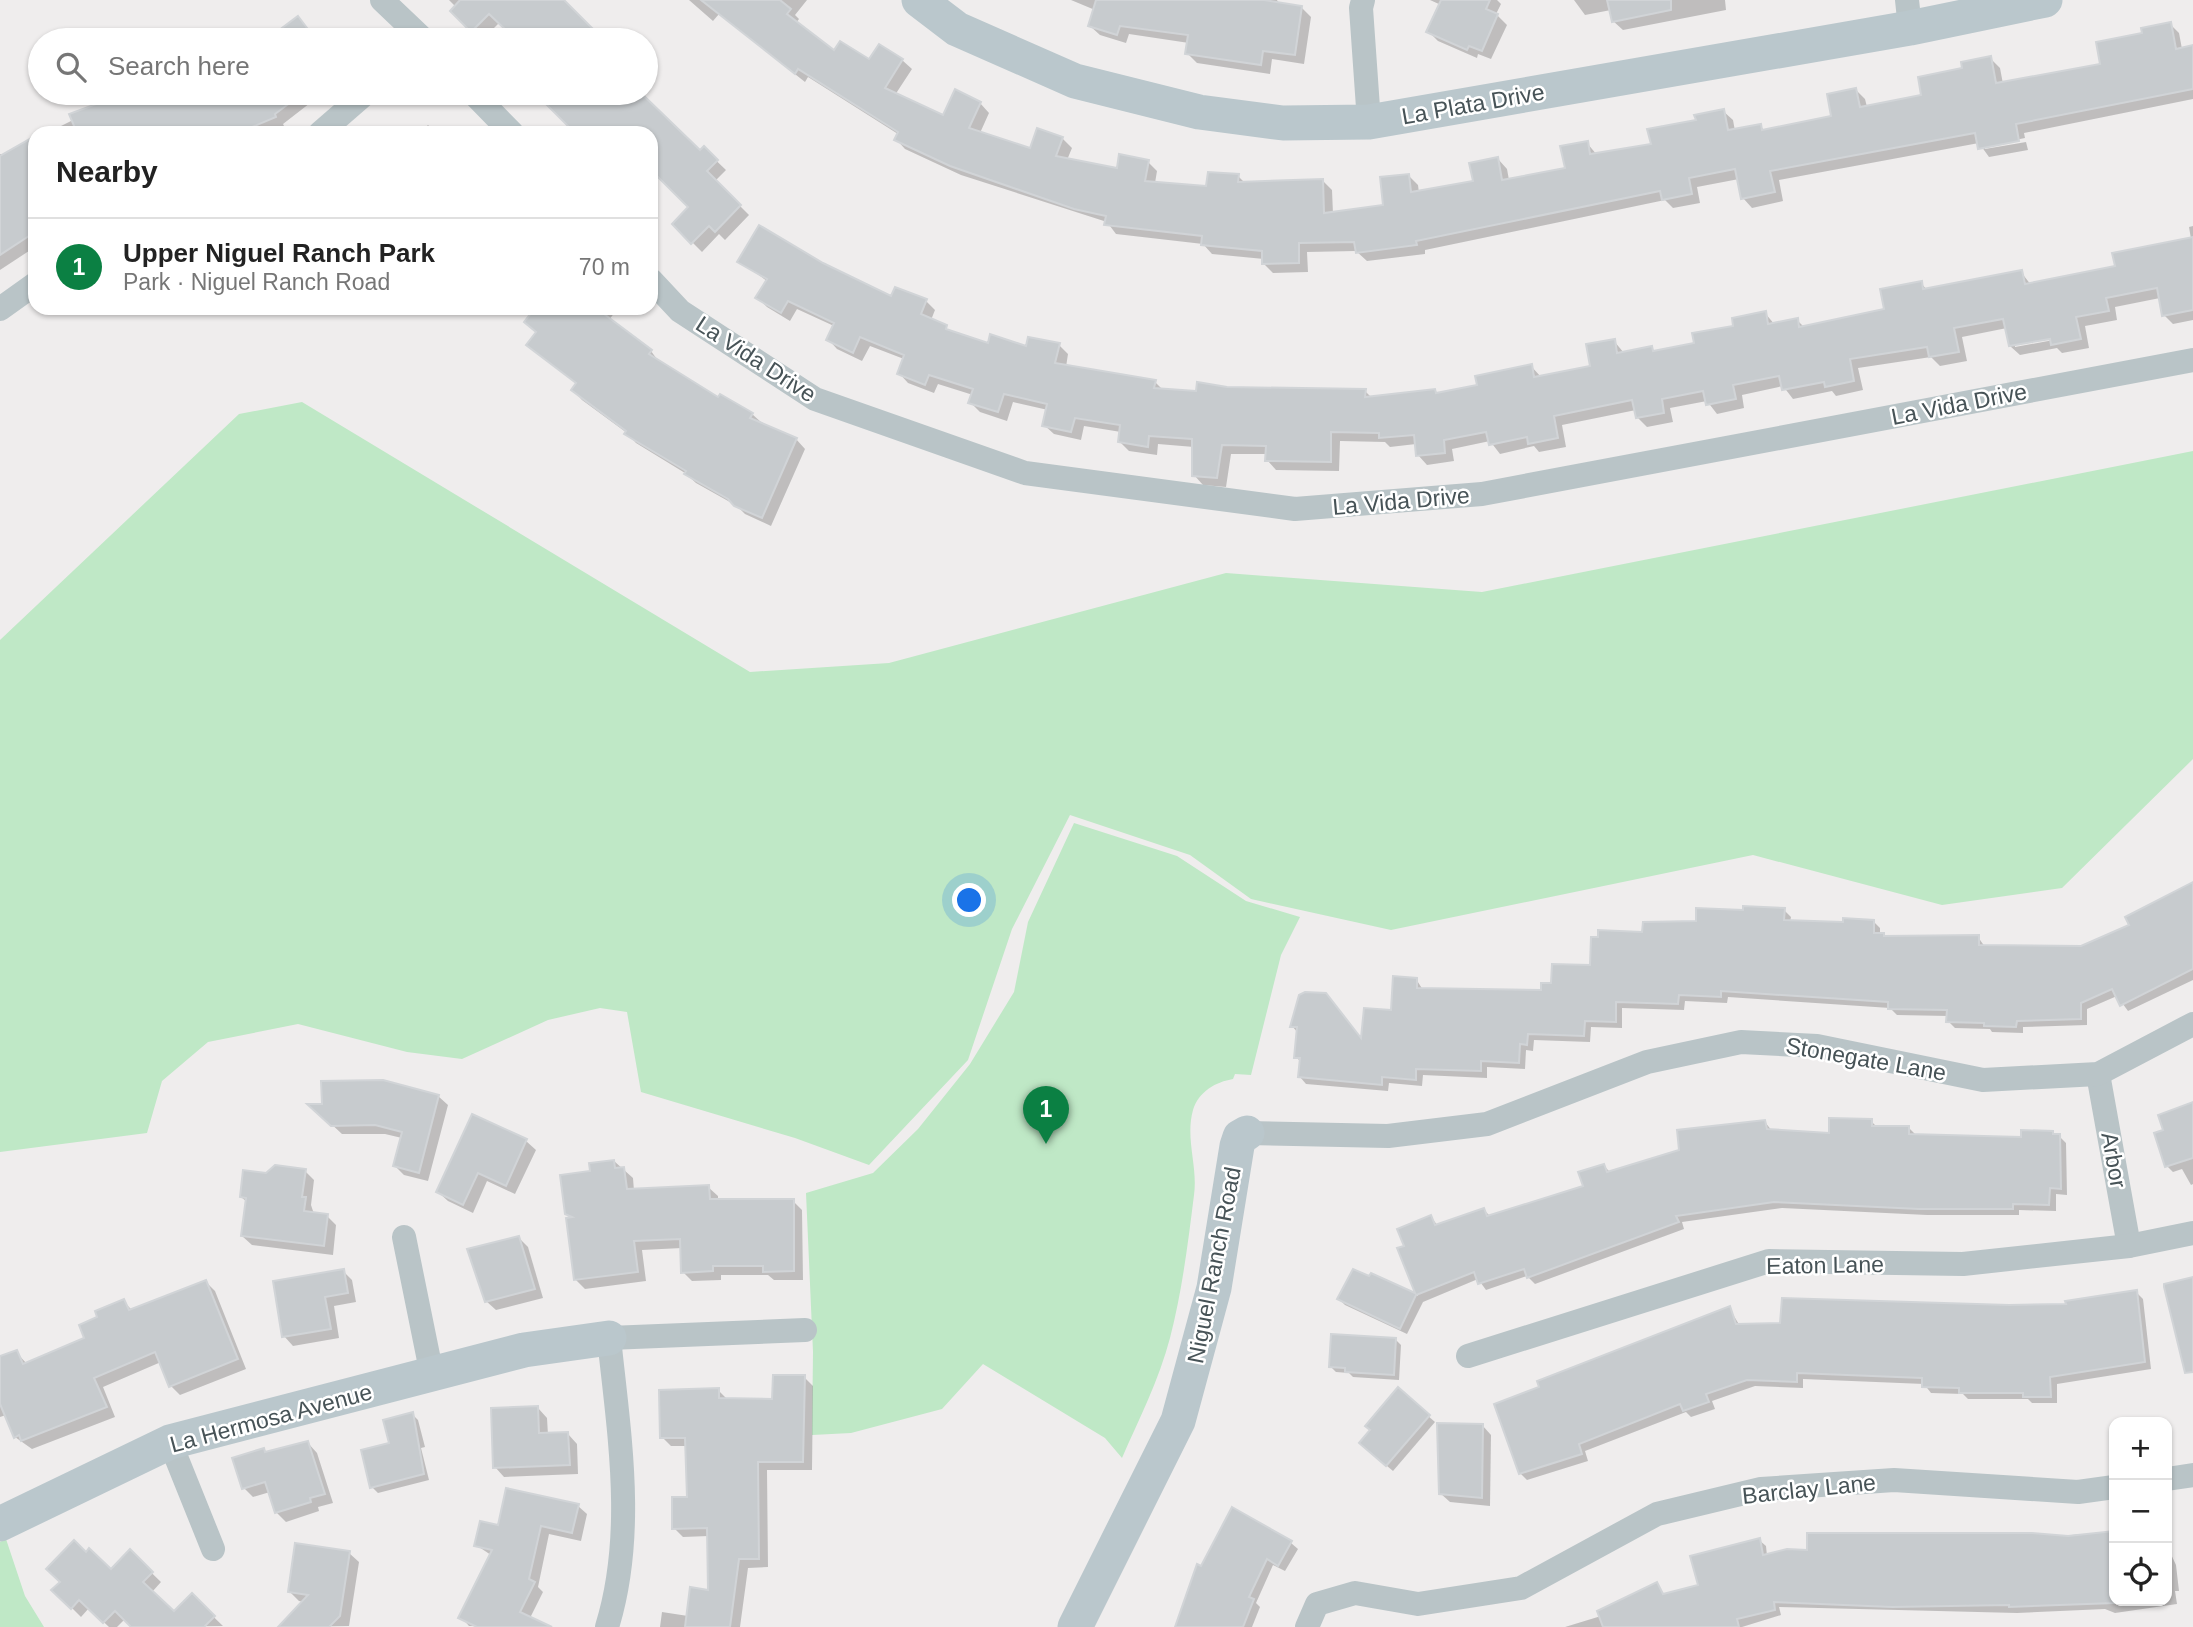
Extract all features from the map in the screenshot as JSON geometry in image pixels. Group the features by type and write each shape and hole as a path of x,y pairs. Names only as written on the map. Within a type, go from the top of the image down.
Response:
{"street":[{"path":"382,0 411,28"},
{"name":"La Plata Drive","path":"919,0 957,29 1075,81 1199,113 1283,123 1369,122 1908,14 2045,0"},
{"path":"1363,0 1361,8 1369,122"},
{"path":"328,126 352,105"},
{"path":"485,105 505,126"},
{"name":"La Vida Drive","path":"658,287 680,310 815,400 1024,473 1295,509 1482,494 2193,360"},
{"path":"0,309 28,289"},
{"name":"Stonegate Lane","path":"1247,1133 1388,1136 1487,1124 1647,1062 1741,1042 1817,1046 1983,1080 2098,1074 2193,1024"},
{"name":"Arbor","path":"2098,1074 2129,1246"},
{"name":"Niguel Ranch Road","path":"1075,1627 1178,1421 1214,1288 1237,1146 1240,1137 1247,1133"},
{"name":"Eaton Lane","path":"1468,1356 1769,1261 1963,1264 2129,1246 2193,1233"},
{"path":"404,1237 432,1375"},
{"name":"La Hermosa Avenue","path":"0,1524 170,1442 524,1350 609,1338 805,1330"},
{"path":"607,1627 621,1563 623,1481 609,1338"},
{"path":"170,1442 214,1549"},
{"path":"2172,1478 2193,1475"},
{"name":"Barclay Lane","path":"1307,1627 1317,1604 1355,1593 1418,1604 1521,1588 1657,1514 1761,1489 1894,1480 2078,1492 2109,1488"}],"green space":[{"path":"302,402 750,672 889,663 1226,573 1482,592 2193,451 2193,759 2062,888 1942,905 1753,855 1391,930 1251,899 1190,855 1070,815 1012,929 968,1060 869,1165 795,1138 641,1092 627,1012 600,1008 548,1020 462,1059 407,1052 298,1024 208,1042 162,1081 147,1133 0,1152 0,640 239,414"},
{"path":"1074,823 1177,856 1246,901 1300,917 1281,955 1251,1075 1235,1074 1233,1079 1214,1085 1199,1098 1193,1110 1190,1131 1195,1184 1184,1267 1170,1338 1148,1399 1122,1458 1105,1438 983,1364 942,1409 851,1433 812,1435 813,1352 806,1193 873,1173 918,1129 970,1064 1014,992 1028,922"},
{"path":"6,1539 25,1596 44,1627 0,1627 0,1542"}],"building":[{"path":"460,0 564,0 592,28 504,28 489,14 475,28 467,28 450,11"},
{"path":"701,0 780,0 791,9 787,14 834,50 840,41 869,59 879,44 903,59 885,88 943,115 955,89 981,102 969,128 1030,148 1037,128 1063,137 1056,156 1117,168 1119,154 1149,160 1145,181 1206,186 1208,172 1239,174 1238,182 1323,179 1324,213 1383,205 1380,177 1409,174 1411,192 1473,181 1469,163 1498,157 1502,180 1565,168 1560,146 1588,141 1590,154 1651,144 1647,129 1696,120 1694,115 1724,109 1728,130 1761,124 1762,130 1831,116 1827,94 1856,88 1860,107 1921,95 1918,77 1962,68 1961,62 1991,56 1996,83 2100,64 2096,42 2142,33 2141,28 2171,22 2176,49 2193,45 2193,89 2016,124 2019,141 1978,149 1975,133 1770,171 1775,192 1741,199 1735,169 1689,178 1692,194 1662,200 1660,191 1416,241 1417,245 1356,253 1354,242 1299,243 1299,263 1262,264 1262,251 1201,245 1202,236 1104,225 1106,216 1074,209 950,166 894,140 898,132 798,69 795,74"},
{"path":"1096,0 1264,0 1302,6 1295,55 1263,51 1261,65 1185,54 1188,35 1120,26 1117,35 1088,26"},
{"path":"1441,0 1490,0 1486,9 1498,14 1482,51 1469,46 1467,50 1426,32"},
{"path":"1607,0 1671,0 1671,10 1612,22"},
{"path":"298,16 307,28 282,28"},
{"path":"93,105 287,105 275,114 276,117 255,126 74,126 69,114"},
{"path":"547,105 653,105 700,150 704,146 718,160 707,171 741,205 715,232 709,226 691,244 672,224 688,207 658,177 658,126 568,126"},
{"path":"28,140 28,237 0,255 0,156"},
{"path":"759,225 823,263 891,296 895,287 927,299 921,314 947,325 946,329 988,343 990,334 1026,346 1028,337 1060,343 1055,363 1156,380 1154,388 1196,391 1197,382 1227,387 1366,389 1365,397 1435,389 1436,393 1477,385 1475,376 1532,364 1534,377 1590,366 1586,344 1615,339 1617,353 1652,346 1653,351 1694,343 1692,333 1733,326 1732,318 1766,311 1768,324 1798,318 1799,327 1884,309 1880,289 1922,281 1923,289 2022,270 2025,284 2115,266 2112,253 2193,237 2193,310 2162,316 2157,288 2106,298 2109,311 2076,317 2081,339 2051,345 2050,339 2009,346 2003,319 1954,328 1959,352 1929,357 1927,347 1850,359 1854,381 1825,387 1824,382 1782,390 1779,376 1733,385 1736,399 1706,405 1703,391 1662,399 1664,413 1636,418 1632,400 1554,416 1558,438 1528,444 1527,437 1489,445 1486,432 1444,440 1445,453 1416,456 1414,435 1379,438 1379,433 1331,432 1331,462 1265,461 1266,446 1222,445 1217,478 1192,476 1192,439 1149,436 1148,447 1118,442 1120,425 1075,418 1071,432 1042,426 1047,404 1004,394 998,412 968,403 973,389 929,375 925,385 897,374 904,355 860,337 853,353 826,340 834,323 788,301 781,313 755,298 767,279 737,262"},
{"path":"530,315 605,315 652,350 649,354 718,397 720,394 753,413 750,418 797,438 762,518 734,506 728,499 684,474 686,471 624,434 626,431 571,390 576,383 526,345 536,332 524,322"},
{"path":"2193,882 2193,969 2120,1006 2112,989 2081,1003 2081,1019 2017,1021 2016,1027 1984,1026 1984,1023 1946,1022 1947,1010 1888,1009 1888,1002 1721,991 1721,997 1679,995 1678,1004 1616,1002 1616,1022 1585,1021 1584,1036 1528,1034 1527,1045 1520,1044 1519,1063 1481,1061 1481,1071 1416,1069 1416,1080 1382,1077 1382,1085 1298,1077 1300,1058 1294,1058 1297,1027 1290,1027 1299,995 1305,992 1326,993 1361,1038 1364,1008 1391,1010 1393,976 1417,978 1417,988 1541,990 1541,983 1551,983 1552,964 1590,965 1591,937 1598,937 1598,930 1642,932 1643,922 1696,921 1696,908 1785,908 1784,920 1874,920 1874,933 1884,933 1884,936 1979,935 1979,945 2081,946 2129,925 2125,917"},
{"path":"383,1080 439,1095 419,1173 393,1166 402,1132 375,1125 331,1126 307,1104 322,1104 321,1081"},
{"path":"2193,1102 2193,1158 2165,1167 2154,1133 2163,1130 2158,1115"},
{"path":"472,1114 527,1139 506,1186 478,1173 463,1205 436,1192"},
{"path":"1829,1118 1872,1119 1872,1126 1909,1126 1909,1134 2021,1137 2021,1130 2053,1131 2053,1134 2060,1134 2061,1189 2050,1188 2049,1205 2013,1204 2013,1209 1919,1209 1774,1202 1676,1216 1679,1222 1527,1278 1524,1269 1478,1284 1474,1272 1416,1295 1400,1329 1337,1299 1353,1269 1369,1276 1371,1273 1415,1293 1397,1248 1404,1246 1397,1229 1431,1215 1435,1225 1484,1208 1487,1216 1583,1186 1578,1172 1604,1164 1607,1172 1679,1150 1677,1130 1765,1120 1767,1129 1829,1133"},
{"path":"614,1160 615,1168 624,1167 627,1189 709,1185 710,1199 794,1199 794,1271 763,1272 763,1266 713,1266 713,1271 681,1273 680,1239 634,1241 638,1272 574,1280 566,1218 572,1217 565,1214 560,1175 590,1171 589,1163"},
{"path":"275,1165 306,1169 302,1197 306,1197 304,1211 328,1214 324,1246 241,1236 246,1198 240,1197 243,1170 266,1173"},
{"path":"519,1236 535,1289 485,1302 467,1249"},
{"path":"344,1269 348,1293 325,1297 331,1329 282,1337 273,1281"},
{"path":"2193,1277 2193,1372 2185,1373 2164,1284"},
{"path":"206,1280 238,1359 169,1387 155,1352 94,1378 107,1407 21,1441 19,1435 14,1438 0,1404 0,1356 17,1350 23,1364 84,1338 79,1325 97,1317 95,1311 124,1299 129,1310"},
{"path":"2137,1290 2145,1362 2050,1377 2051,1397 2023,1397 2023,1393 1959,1393 1959,1388 1922,1387 1922,1378 1797,1373 1797,1382 1747,1380 1706,1394 1709,1402 1683,1411 1680,1404 1579,1444 1582,1454 1519,1474 1494,1404 1539,1387 1537,1381 1730,1306 1736,1324 1780,1323 1782,1298 2009,1305 2066,1304 2065,1301"},
{"path":"1331,1334 1396,1338 1394,1375 1345,1372 1345,1368 1329,1367"},
{"path":"773,1375 805,1375 803,1462 758,1462 759,1559 739,1559 730,1627 685,1627 690,1587 708,1590 707,1528 672,1529 672,1497 687,1497 685,1438 660,1438 659,1390 719,1388 719,1398 772,1399"},
{"path":"1398,1387 1430,1415 1386,1466 1359,1443 1370,1430 1365,1426"},
{"path":"538,1406 539,1433 568,1432 570,1465 493,1468 491,1408"},
{"path":"413,1412 424,1474 370,1488 361,1450 389,1443 383,1420"},
{"path":"1437,1423 1483,1424 1482,1498 1439,1494"},
{"path":"308,1441 325,1494 310,1498 311,1502 275,1513 265,1482 242,1489 232,1458 264,1448 265,1452"},
{"path":"506,1488 579,1504 572,1533 541,1526 529,1579 535,1582 520,1612 552,1627 477,1627 458,1618 492,1550 474,1546 480,1521 498,1525"},
{"path":"1232,1507 1292,1541 1278,1566 1267,1559 1249,1597 1254,1599 1243,1627 1175,1627 1197,1564 1201,1566"},
{"path":"2109,1532 2109,1603 1892,1607 1774,1602 1775,1610 1737,1619 1739,1627 1603,1627 1597,1611 1657,1582 1663,1594 1698,1585 1690,1556 1760,1538 1763,1555 1787,1549 1807,1550 1807,1533 2032,1533 2068,1536"},
{"path":"74,1540 86,1552 89,1548 111,1569 130,1549 153,1572 143,1582 174,1611 192,1593 215,1616 204,1627 131,1627 115,1611 103,1623 79,1600 71,1609 51,1590 60,1582 46,1569"},
{"path":"295,1543 350,1551 340,1616 329,1627 278,1627 308,1595 288,1592"}],"place":[{"name":"Upper Niguel Ranch Park","path":"1046,1144"}]}
